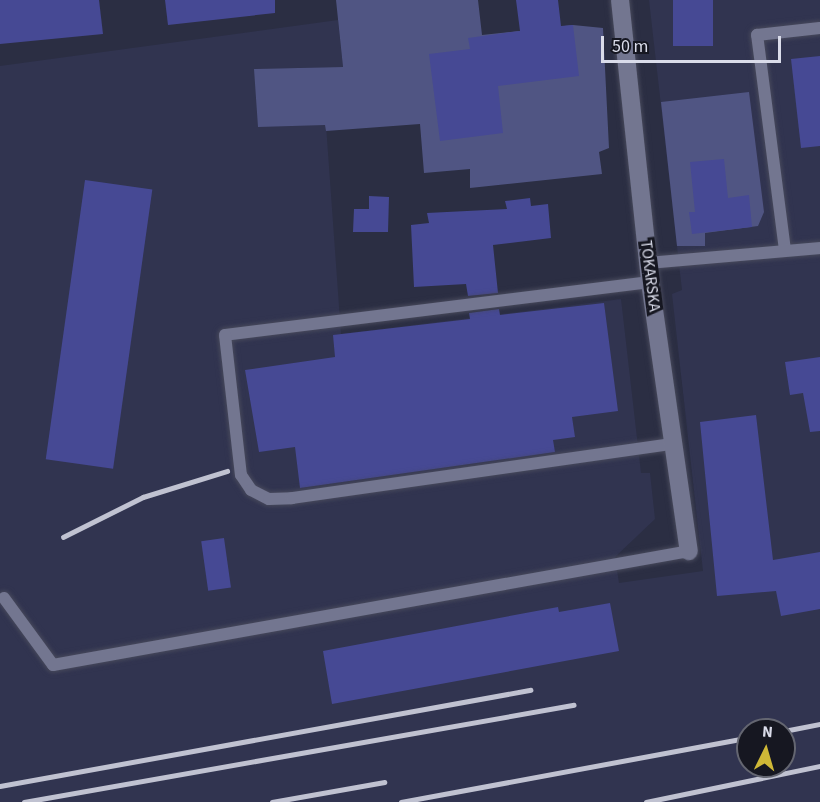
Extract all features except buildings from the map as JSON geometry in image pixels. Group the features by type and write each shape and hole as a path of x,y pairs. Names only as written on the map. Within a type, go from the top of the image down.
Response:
{"street":[{"name":"TOKARSKA","path":"620,0 650,282 689,551"}],"lane":[{"path":"785,250 757,35 820,28"},
{"path":"648,263 820,248"},
{"path":"650,282 225,335 241,476 251,490 269,499 292,498 674,444"},
{"path":"4,598 53,665 689,551"}],"shaded area":[{"path":"336,0 478,0 482,35 573,25 603,28 609,148 599,152 602,174 470,188 470,169 424,173 420,124 326,131 325,125 258,127 254,69 343,67"},
{"path":"649,0 820,0 820,802 0,802 0,66 338,20 343,67 254,69 326,125 341,334 621,299 641,473 650,473 655,519 615,557 619,583 703,571 672,294 682,290"},
{"path":"749,92 764,212 758,226 705,233 705,246 677,246 661,102"}],"railway":[{"path":"63,537 143,497 227,471"},
{"path":"0,786 530,690"},
{"path":"24,802 573,705"},
{"path":"796,729 820,724"},
{"path":"401,802 736,740"},
{"path":"646,802 820,766"},
{"path":"272,802 384,782"}]}
